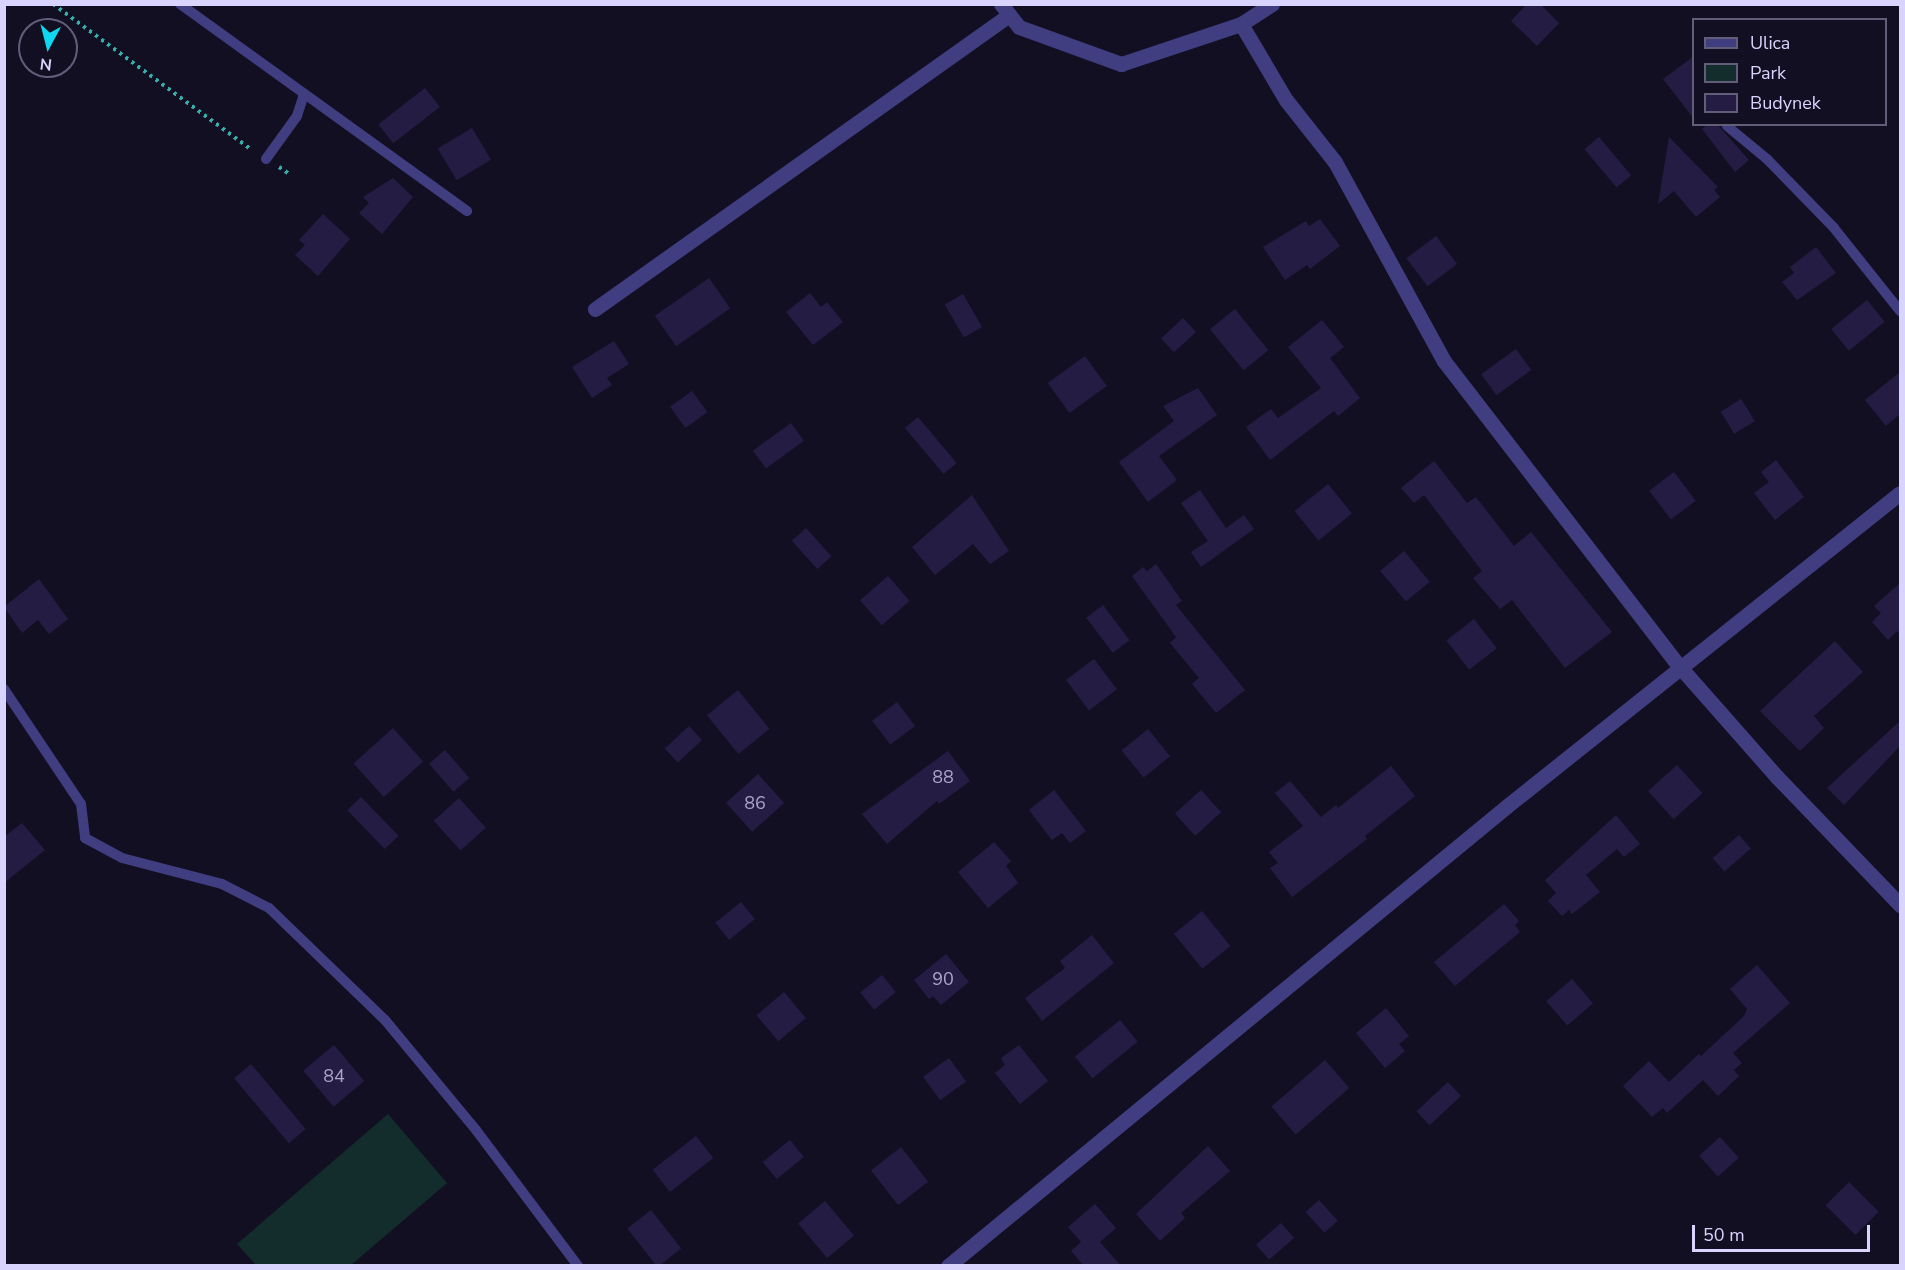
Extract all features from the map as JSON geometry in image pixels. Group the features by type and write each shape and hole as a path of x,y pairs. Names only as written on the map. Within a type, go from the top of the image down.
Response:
{"street":[{"path":"595,309 1005,10 1019,27 1121,64 1241,24 1272,4"},
{"path":"1241,24 1286,100 1335,162 1444,361 1680,667 1777,777 1900,905"},
{"path":"948,1266 1680,667 1900,492"}],"lane":[{"path":"180,4 467,212"},
{"path":"266,159 297,116 304,95"},
{"path":"1726,126 1767,159 1834,228 1900,311"},
{"path":"4,689 81,804 85,838 122,858 222,884 269,909 385,1020 476,1130 578,1266"}],"path":[{"path":"53,4 291,175"}],"green space":[{"path":"388,1114 447,1183 351,1265 256,1265 237,1244"}],"building":[{"path":"1527,4 1540,4 1559,23 1537,46 1511,21"},
{"path":"1692,57 1692,116 1663,79"},
{"path":"425,88 440,107 393,143 379,124"},
{"path":"1706,126 1719,126 1749,160 1735,172 1702,129"},
{"path":"472,128 491,160 457,180 438,149"},
{"path":"1599,137 1631,175 1617,188 1584,149"},
{"path":"1669,137 1718,187 1714,190 1720,197 1696,217 1674,191 1658,204"},
{"path":"393,178 413,197 382,234 359,213 369,203 363,197"},
{"path":"323,214 350,239 318,276 295,255 305,245 299,240"},
{"path":"1320,219 1340,246 1310,269 1307,265 1285,280 1263,247 1306,221 1309,226"},
{"path":"1436,236 1457,264 1428,286 1406,258"},
{"path":"1816,247 1836,273 1797,300 1782,282 1794,273 1790,267"},
{"path":"709,278 730,308 676,346 655,316"},
{"path":"810,293 821,307 827,302 843,322 813,345 786,312"},
{"path":"963,294 982,327 964,337 945,304"},
{"path":"1867,300 1885,322 1849,351 1831,329"},
{"path":"1235,309 1268,350 1243,370 1210,329"},
{"path":"1183,318 1196,332 1174,352 1161,338"},
{"path":"1322,320 1344,347 1330,358 1360,398 1338,416 1334,411 1270,460 1246,427 1271,409 1278,418 1321,388 1288,347"},
{"path":"614,341 629,364 607,378 612,385 592,398 572,367"},
{"path":"1516,349 1531,370 1496,395 1481,374"},
{"path":"1085,356 1107,386 1070,413 1048,383"},
{"path":"1900,372 1900,414 1886,426 1865,400"},
{"path":"1198,388 1217,415 1159,456 1177,480 1148,502 1119,462 1174,421 1163,406"},
{"path":"692,391 707,412 685,428 670,407"},
{"path":"1741,399 1755,421 1734,434 1721,412"},
{"path":"918,417 957,463 944,474 905,428"},
{"path":"791,423 804,441 766,468 753,451"},
{"path":"1776,460 1804,497 1775,520 1754,493 1769,482 1761,472"},
{"path":"1434,461 1467,503 1476,497 1514,546 1531,532 1612,632 1565,668 1512,600 1500,609 1473,578 1482,571 1424,495 1414,503 1401,488"},
{"path":"1674,472 1696,501 1671,519 1649,491"},
{"path":"1328,484 1352,514 1318,541 1295,511"},
{"path":"1200,490 1226,528 1244,515 1254,529 1201,567 1191,552 1208,541 1181,503"},
{"path":"972,495 1009,551 990,564 973,544 935,575 912,547"},
{"path":"806,528 831,556 817,569 792,541"},
{"path":"1404,551 1430,582 1406,602 1380,571"},
{"path":"1156,564 1182,601 1176,605 1245,690 1216,713 1192,684 1199,678 1170,643 1176,637 1132,576 1143,567 1147,571"},
{"path":"888,576 910,601 882,625 860,600"},
{"path":"39,579 68,619 49,634 38,620 22,633 4,607"},
{"path":"1900,583 1900,635 1897,631 1888,640 1872,622 1881,613 1874,606"},
{"path":"1103,605 1129,640 1113,653 1086,618"},
{"path":"1474,619 1497,648 1469,670 1446,641"},
{"path":"1835,641 1863,672 1814,716 1824,728 1800,751 1760,711"},
{"path":"1094,659 1117,689 1089,710 1066,680"},
{"path":"738,690 769,729 738,754 707,715"},
{"path":"897,702 915,726 890,745 872,721"},
{"path":"1900,721 1900,746 1844,805 1827,788"},
{"path":"689,726 702,740 678,762 665,749"},
{"path":"393,728 423,761 384,797 354,763"},
{"path":"1148,729 1170,756 1144,778 1122,750"},
{"path":"445,750 469,778 453,792 429,764"},
{"path":"948,751 970,781 939,804 937,801 887,844 862,814"},
{"path":"1677,765 1702,793 1673,819 1648,791"},
{"path":"1391,766 1415,796 1365,836 1367,839 1292,897 1270,868 1278,863 1269,852 1303,826 1275,793 1290,781 1321,817 1336,805 1338,808"},
{"path":"758,774 784,803 752,832 726,803"},
{"path":"1054,790 1086,831 1070,843 1062,833 1052,840 1029,810"},
{"path":"1201,790 1221,812 1195,836 1175,813"},
{"path":"361,797 399,836 385,849 347,810"},
{"path":"459,798 486,828 460,850 434,821"},
{"path":"1616,815 1640,844 1624,857 1617,849 1586,875 1600,892 1572,914 1569,910 1562,916 1548,901 1556,893 1545,880"},
{"path":"22,823 45,850 4,883 4,837"},
{"path":"1739,835 1751,849 1724,872 1713,858"},
{"path":"994,842 1011,861 1006,866 1018,883 988,908 958,872"},
{"path":"741,902 755,919 729,940 715,923"},
{"path":"1504,904 1519,921 1515,925 1520,932 1455,986 1434,962"},
{"path":"1202,911 1230,946 1202,969 1174,934"},
{"path":"1092,935 1114,963 1042,1021 1025,998 1065,968 1060,961"},
{"path":"946,954 969,982 941,1005 933,996 929,999 914,980"},
{"path":"1757,965 1790,1003 1733,1053 1742,1063 1734,1070 1739,1076 1718,1096 1703,1080 1667,1113 1663,1108 1652,1117 1623,1086 1649,1061 1669,1082 1699,1054 1701,1056 1744,1016 1747,1009 1730,989"},
{"path":"882,975 896,992 874,1010 860,993"},
{"path":"1572,979 1593,1003 1567,1025 1546,1001"},
{"path":"784,992 806,1018 778,1041 756,1015"},
{"path":"1386,1008 1409,1036 1399,1044 1405,1051 1385,1068 1356,1033"},
{"path":"1120,1020 1138,1042 1093,1078 1075,1057"},
{"path":"334,1045 364,1081 334,1107 303,1071"},
{"path":"1019,1045 1048,1081 1020,1104 995,1073 1005,1065 1001,1058"},
{"path":"949,1058 966,1081 940,1100 923,1077"},
{"path":"1325,1060 1349,1088 1296,1135 1271,1107"},
{"path":"251,1064 306,1129 289,1143 234,1078"},
{"path":"1448,1082 1461,1096 1430,1125 1417,1111"},
{"path":"696,1136 713,1158 670,1192 653,1170"},
{"path":"1720,1137 1739,1158 1718,1177 1699,1156"},
{"path":"790,1140 804,1157 777,1179 763,1162"},
{"path":"1208,1146 1230,1171 1181,1213 1185,1218 1160,1241 1136,1214"},
{"path":"901,1147 928,1182 898,1205 871,1170"},
{"path":"1849,1182 1879,1212 1855,1235 1826,1205"},
{"path":"1319,1200 1338,1221 1324,1233 1306,1212"},
{"path":"825,1201 854,1235 827,1258 798,1223"},
{"path":"1095,1204 1116,1228 1100,1242 1121,1266 1084,1266 1071,1251 1081,1242 1068,1227"},
{"path":"651,1210 681,1249 657,1266 627,1228"},
{"path":"1281,1223 1294,1238 1269,1260 1256,1245"}]}
